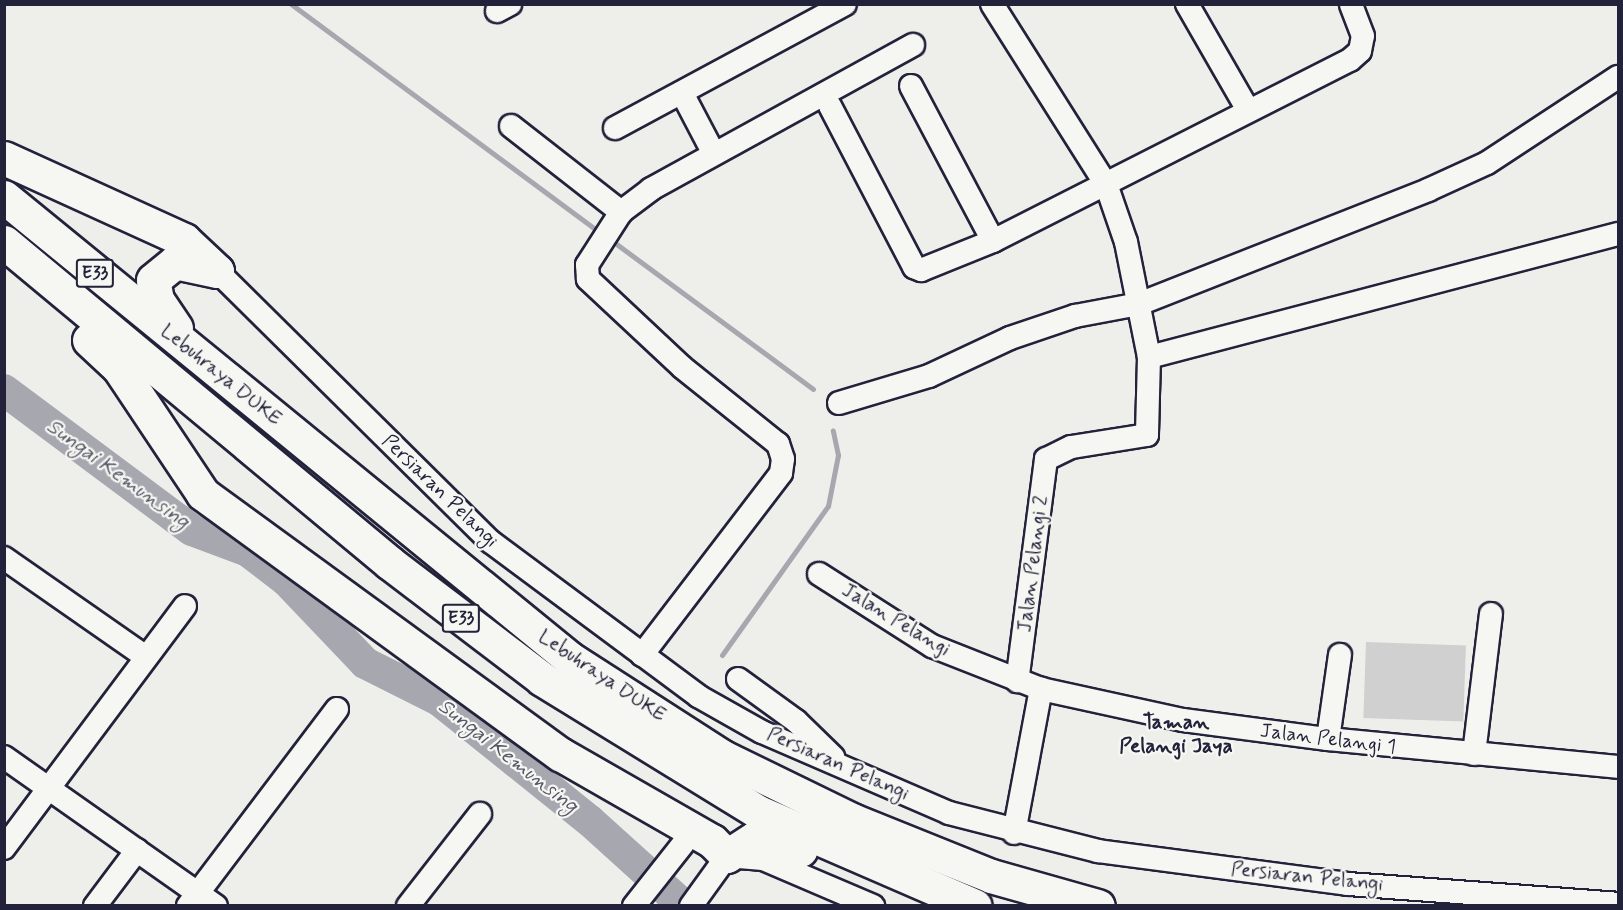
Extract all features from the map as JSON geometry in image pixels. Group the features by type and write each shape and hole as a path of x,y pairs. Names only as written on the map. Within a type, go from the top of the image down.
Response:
{"highway":[{"path":"4,158 184,240 217,271"},
{"name":"Lebuhraya DUKE","path":"4,197 568,658 721,756 852,820 981,872 1098,906"},
{"name":"Lebuhraya DUKE","path":"4,242 381,556 542,679 758,812 975,906"},
{"path":"4,260 119,368 203,494 560,754 712,841 727,856 744,840 766,838 930,906"},
{"path":"188,347 157,300 153,280 175,262 217,271"}],"street":[{"path":"615,128 845,4"},
{"path":"992,4 1106,184 1126,242 1149,357 1618,234"},
{"path":"1186,4 1248,110"},
{"path":"830,106 914,267 921,270 993,241 1360,51 1363,36 1351,4"},
{"path":"642,655 781,472 783,459 778,444 682,367 588,279 592,255 618,215 713,152 913,45"},
{"path":"839,403 929,376 1010,338 1075,316 1138,304 1487,163 1618,77"},
{"path":"911,86 993,241"},
{"path":"682,93 713,152"},
{"path":"511,126 618,215"},
{"name":"Persiaran Pelangi","path":"217,271 491,542 642,655 753,727 949,813 1014,833 1098,851 1348,884 1618,904"},
{"name":"Jalan Pelangi 2","path":"1017,681 1047,459 1063,449 1147,435 1149,357"},
{"path":"4,558 146,657"},
{"name":"Jalan Pelangi","path":"819,574 932,646 1041,689"},
{"path":"4,848 185,606"},
{"path":"1474,754 1491,614"},
{"path":"1328,739 1340,655"},
{"path":"738,679 796,721 843,767"},
{"path":"1014,833 1041,689"},
{"name":"Jalan Pelangi 1","path":"1041,689 1183,720 1328,739 1618,767"},
{"path":"4,757 137,850 201,901 337,709"},
{"path":"408,906 480,814"},
{"path":"634,906 682,844"},
{"path":"95,906 137,850"},
{"path":"691,906 727,856 763,859 873,906"}],"shaded area":[{"path":"1366,642 1466,645 1463,721 1363,718"}],"waterway":[{"path":"291,4 601,233"},
{"path":"611,240 813,389"},
{"name":"Sungai Kemunsing","path":"4,390 192,530 248,551 287,581 365,663 439,700 590,821 684,906"},
{"path":"722,655 828,506 838,455 833,431"}],"district":[{"name":"Taman Pelangi Jaya","path":"1176,734"}]}
